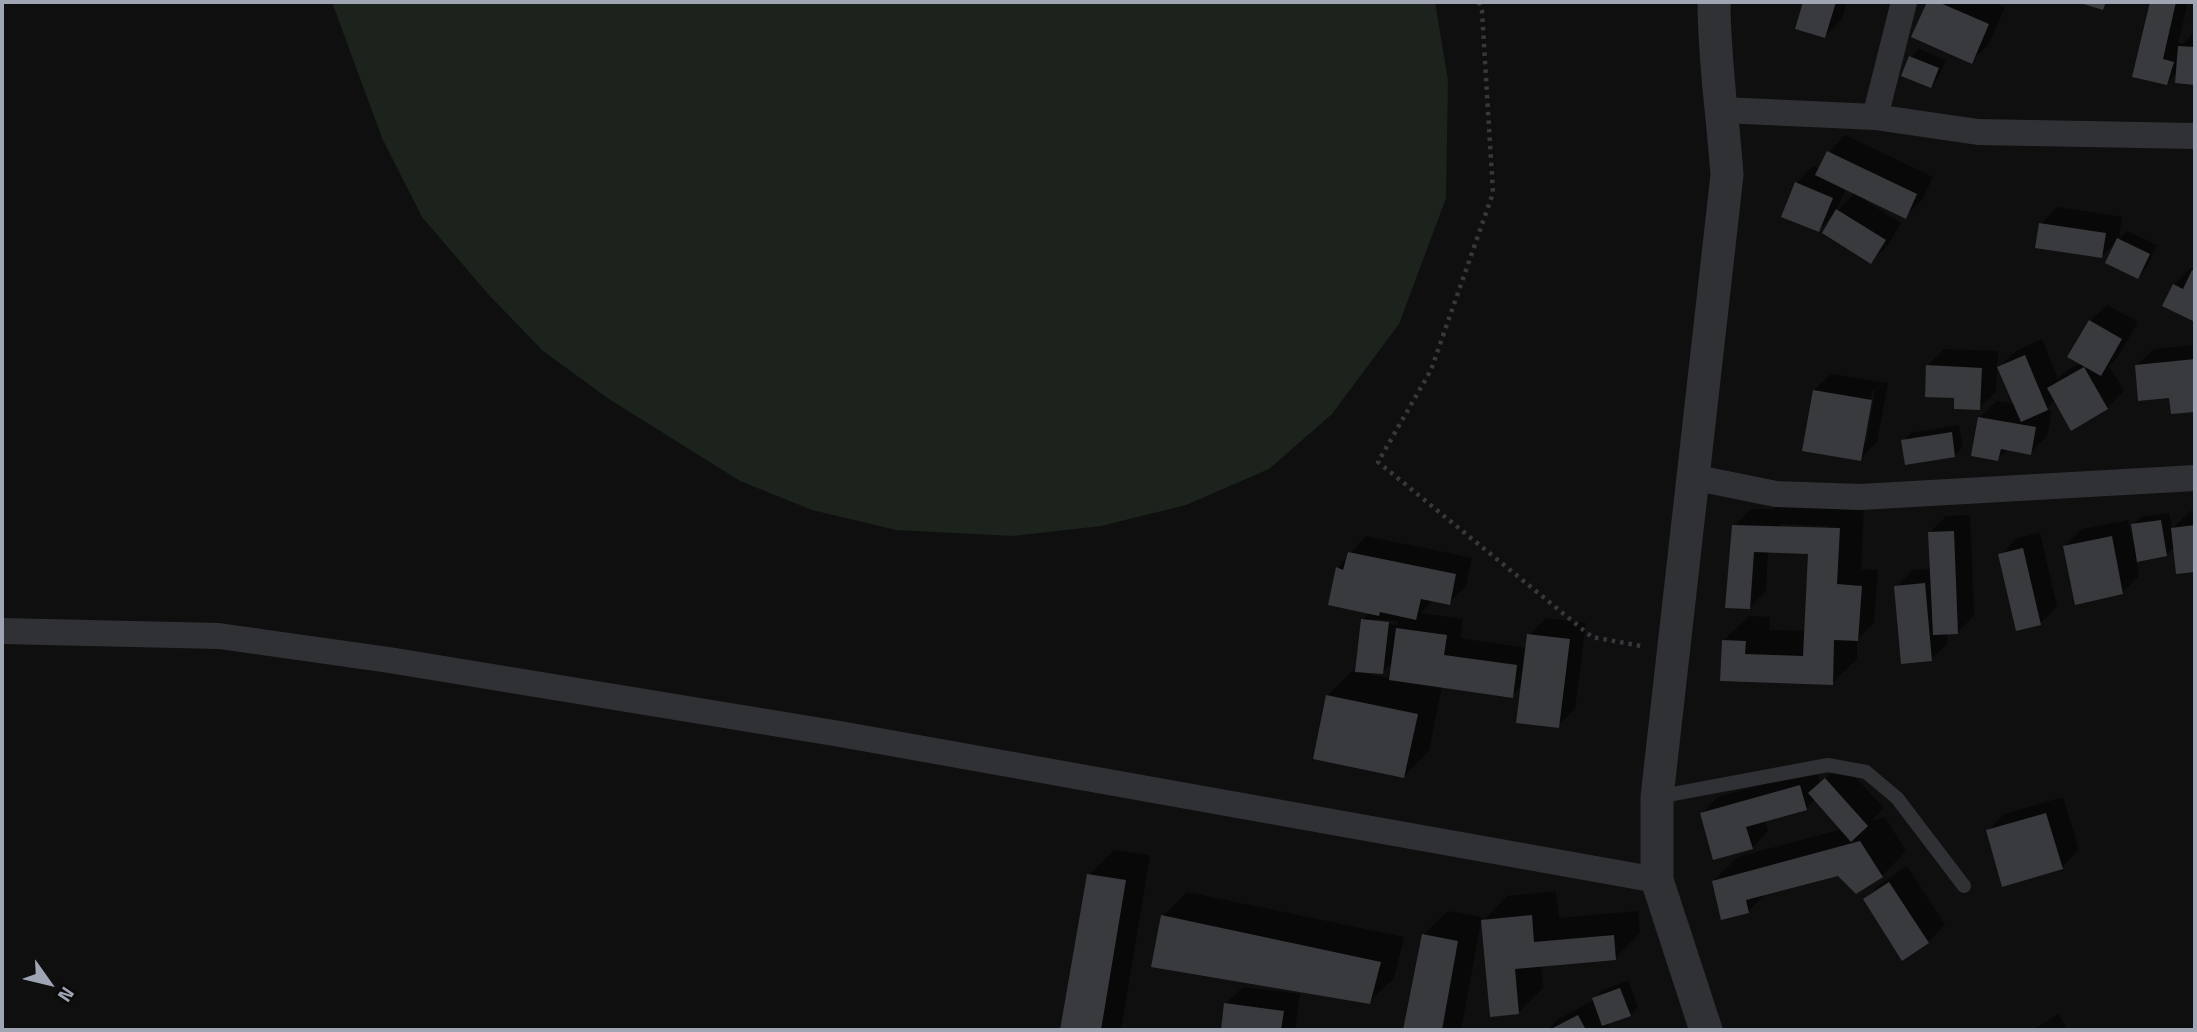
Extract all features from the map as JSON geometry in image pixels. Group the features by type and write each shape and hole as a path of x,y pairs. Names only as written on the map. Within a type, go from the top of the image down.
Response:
{"street":[{"path":"1706,1030 1657,880 1657,797 1727,175 1723,110 1714,43 1714,2"},
{"path":"1875,117 1904,2"},
{"path":"1723,110 1875,117 1978,132 2195,136"},
{"path":"1692,477 1776,494 1860,497 2195,478"},
{"path":"2,631 219,636 389,660 840,734 1657,880"}],"lane":[{"path":"1657,797 1828,765 1866,772 1897,798 1964,886"}],"path":[{"path":"1479,2 1482,11 1493,193 1431,370 1378,462 1592,637 1673,651"}],"shaded area":[{"path":"332,2 1435,2 1448,80 1446,198 1399,324 1332,414 1269,469 1186,505 1101,526 1013,536 896,530 812,510 740,481 609,399 543,351 488,294 422,217 382,138"}],"building":[{"path":"1803,2 1836,2 1825,38 1795,29"},
{"path":"1927,2 1938,2 1989,24 1972,64 1911,37"},
{"path":"2077,2 2106,2 2103,10"},
{"path":"2150,2 2176,2 2163,59 2174,62 2167,85 2132,77"},
{"path":"2178,46 2195,47 2195,85 2175,83"},
{"path":"1909,56 1939,68 1931,88 1901,76"},
{"path":"1827,151 1917,194 1906,219 1815,175"},
{"path":"1795,182 1833,198 1819,232 1781,217"},
{"path":"1836,209 1886,240 1871,264 1822,233"},
{"path":"2039,223 2106,233 2102,258 2035,248"},
{"path":"2117,238 2150,254 2138,279 2105,263"},
{"path":"2192,270 2195,271 2195,322 2162,306 2173,284 2183,289"},
{"path":"2089,320 2122,339 2101,376 2067,357"},
{"path":"2025,355 2048,410 2021,422 1997,367"},
{"path":"2195,359 2195,412 2171,414 2169,398 2138,401 2135,365"},
{"path":"1926,365 1982,368 1980,410 1954,409 1954,398 1925,397"},
{"path":"2084,367 2108,409 2071,431 2047,388"},
{"path":"1813,390 1872,400 1861,461 1802,451"},
{"path":"1978,417 2036,427 2031,455 2001,449 1998,461 1971,456"},
{"path":"1952,432 1955,457 1905,465 1901,440"},
{"path":"2161,520 2167,556 2137,562 2131,524"},
{"path":"1732,525 1840,528 1837,584 1862,586 1858,641 1834,640 1833,685 1720,681 1722,640 1746,641 1745,654 1803,656 1808,554 1754,552 1750,609 1725,608"},
{"path":"2195,525 2195,572 2176,574 2171,528"},
{"path":"1954,531 1958,634 1933,635 1928,532"},
{"path":"2112,536 2123,594 2075,605 2063,546"},
{"path":"2023,548 2041,625 2016,631 1998,554"},
{"path":"1348,552 1456,574 1450,605 1421,599 1416,620 1380,612 1379,616 1328,605 1336,567 1343,570"},
{"path":"1925,583 1932,661 1901,664 1894,586"},
{"path":"1361,619 1389,622 1383,674 1355,672"},
{"path":"1396,628 1447,635 1444,655 1517,665 1513,698 1389,680"},
{"path":"1527,634 1570,639 1559,728 1516,723"},
{"path":"1326,695 1418,714 1404,778 1313,759"},
{"path":"1825,778 1868,826 1851,842 1808,793"},
{"path":"1800,785 1807,810 1746,827 1753,849 1713,860 1700,813"},
{"path":"2046,813 2063,869 2002,887 1986,830"},
{"path":"1860,841 1883,877 1856,894 1838,876 1746,900 1749,913 1721,920 1712,881"},
{"path":"1087,874 1126,880 1101,1030 1060,1030"},
{"path":"1889,882 1929,943 1902,961 1863,899"},
{"path":"1161,915 1381,962 1370,1004 1151,967"},
{"path":"1532,915 1534,942 1614,935 1616,960 1515,969 1519,1014 1490,1017 1481,920"},
{"path":"1422,934 1458,941 1442,1030 1403,1030"},
{"path":"1620,988 1631,1016 1602,1026 1592,998"},
{"path":"1224,1003 1284,1011 1281,1030 1221,1030"},
{"path":"1578,1015 1586,1030 1549,1030"}]}
